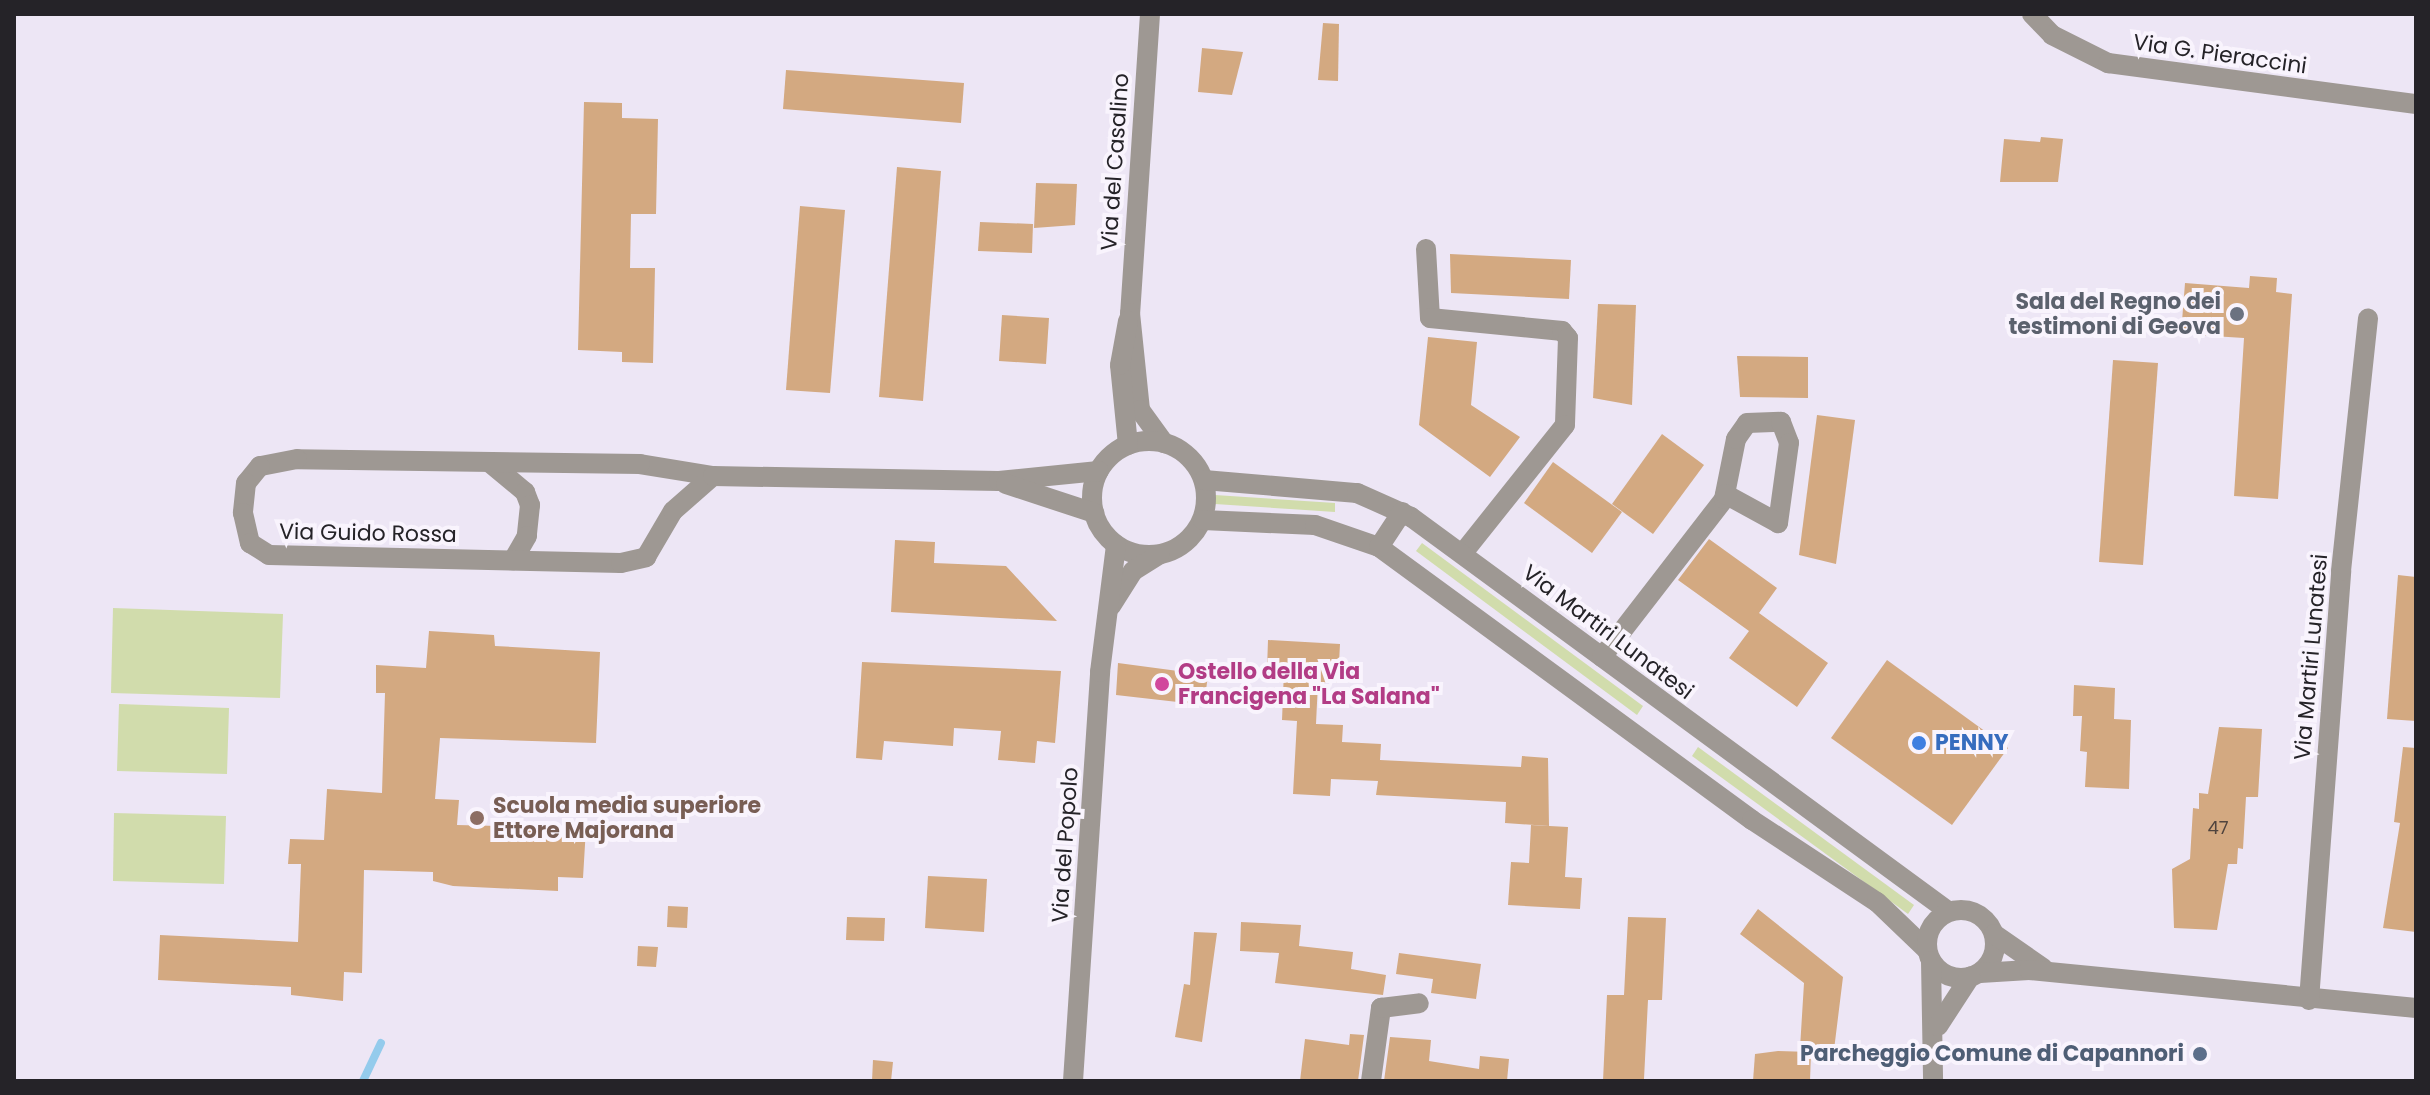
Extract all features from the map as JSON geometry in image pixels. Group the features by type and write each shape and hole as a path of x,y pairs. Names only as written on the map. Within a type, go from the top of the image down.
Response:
{"street":[{"name":"Via del Casalino","path":"1128,445 1120,365 1130,313 1150,14"},
{"name":"Via G. Pieraccini","path":"2032,14 2052,35 2108,63 2416,104"},
{"path":"1426,249 1430,318 1562,331 1568,338 1565,425 1463,553"},
{"name":"Via del Casalino","path":"1130,313 1140,410 1164,443"},
{"name":"Via Martiri Lunatesi","path":"2309,1000 2341,571 2368,318"},
{"path":"1602,657 1725,494 1736,439 1747,423 1781,422 1789,443 1778,523 1725,494"},
{"path":"1164,443 1189,457 1204,480 1203,520 1185,543 1159,555 1116,545 1094,513 1099,471 1128,445 1164,443"},
{"name":"Via Guido Rossa","path":"713,476 673,511 646,557 635,563 269,555 250,543 243,513 246,483 260,466 297,459 640,464 713,476 999,481 1099,471"},
{"path":"489,462 525,492 530,505 527,536 513,560"},
{"name":"Via Martiri Lunatesi","path":"1204,480 1330,488 1402,512 1463,553 1948,911 1972,911 1994,934 2033,964 2058,974"},
{"name":"Via Guido Rossa","path":"999,481 1094,513"},
{"path":"1379,547 1402,512"},
{"name":"Via Martiri Lunatesi","path":"1203,520 1315,525 1379,547 1752,820 1877,902 1948,976 2058,974 2416,1008"},
{"name":"Via del Popolo","path":"1073,1081 1106,613 1116,545"},
{"name":"Via del Popolo","path":"1106,613 1133,571 1159,555"},
{"path":"1933,1081 1936,1030 1929,955 1931,927 1948,911"},
{"path":"1936,1030 1944,1008 1993,956 1994,934"},
{"path":"1371,1081 1381,1008 1419,1003"}],"green space":[{"path":"1215,495 1335,503 1335,512 1215,504"},
{"path":"1422,543 1643,706 1637,715 1416,551"},
{"path":"113,608 283,614 280,698 111,693"},
{"path":"119,704 229,708 227,774 117,771"},
{"path":"1698,747 1914,905 1908,914 1692,756"},
{"path":"114,813 226,816 224,884 113,881"}],"building":[{"path":"1323,23 1339,24 1338,81 1318,80"},
{"path":"1202,48 1243,52 1232,95 1198,92"},
{"path":"786,70 964,83 961,123 783,109"},
{"path":"584,102 622,103 622,118 658,119 656,214 631,214 630,268 655,268 653,363 622,362 622,352 578,350"},
{"path":"2041,137 2063,139 2058,182 2000,182 2004,139 2040,142"},
{"path":"897,167 941,171 923,401 879,397"},
{"path":"1036,183 1077,184 1075,225 1034,228"},
{"path":"800,206 845,210 830,393 786,390"},
{"path":"980,222 1033,224 1032,253 978,251"},
{"path":"1450,254 1571,260 1569,299 1451,293"},
{"path":"2250,276 2277,278 2276,292 2292,294 2278,499 2234,496 2244,338 2181,334 2185,283 2249,288"},
{"path":"1598,304 1636,305 1632,405 1593,398"},
{"path":"1002,315 1049,318 1046,364 999,361"},
{"path":"1428,337 1477,342 1471,405 1520,437 1490,477 1419,425"},
{"path":"1737,356 1808,357 1808,398 1740,397"},
{"path":"2113,360 2158,363 2143,565 2099,562"},
{"path":"1817,415 1855,420 1836,564 1799,555"},
{"path":"1662,434 1704,465 1653,534 1612,504"},
{"path":"1553,462 1622,512 1592,553 1524,503"},
{"path":"1709,539 1777,588 1759,613 1828,663 1797,707 1729,658 1749,631 1678,580"},
{"path":"895,540 935,542 934,563 1006,566 1057,621 891,612"},
{"path":"2398,575 2416,577 2416,721 2387,719"},
{"path":"429,631 494,635 495,646 600,652 596,743 440,738 435,799 459,800 457,825 586,828 583,878 558,877 558,891 453,886 433,881 433,872 364,870 362,973 344,972 343,1001 291,995 291,987 158,980 160,935 298,942 301,864 288,864 290,839 324,840 327,789 382,793 385,693 376,693 376,665 426,668"},
{"path":"1268,640 1340,644 1338,683 1318,682 1316,724 1343,725 1342,742 1381,744 1380,760 1521,767 1522,756 1548,758 1549,826 1505,823 1506,802 1376,795 1378,781 1331,779 1330,796 1293,794 1297,721 1282,720 1284,670 1267,669"},
{"name":"PENNY","path":"1887,660 2008,748 1952,825 1831,738"},
{"path":"862,662 1061,671 1055,743 1037,741 1035,763 998,760 1001,731 954,728 953,746 884,741 882,760 856,758"},
{"path":"1118,663 1208,675 1204,705 1116,695"},
{"path":"2074,685 2115,688 2114,719 2131,720 2129,789 2085,787 2087,752 2080,751 2082,716 2073,716"},
{"path":"2219,727 2262,729 2258,797 2246,797 2243,849 2238,848 2237,864 2228,864 2217,930 2174,928 2172,869 2190,859 2193,808 2199,809 2199,793 2208,794"},
{"path":"2403,747 2416,748 2416,932 2383,928 2400,823 2394,822"},
{"path":"1531,825 1568,827 1565,877 1582,878 1580,909 1508,905 1511,862 1529,863"},
{"path":"928,876 987,879 984,932 925,928"},
{"path":"668,906 688,907 687,928 667,927"},
{"path":"1758,909 1843,977 1834,1050 1800,1048 1804,983 1740,934"},
{"path":"847,917 885,918 884,941 846,940"},
{"path":"1628,917 1666,918 1662,1000 1648,1000 1644,1079 1603,1081 1607,995 1624,995"},
{"path":"1241,922 1301,925 1299,946 1353,952 1351,969 1386,975 1383,995 1275,983 1279,953 1240,951"},
{"path":"1194,932 1217,933 1202,1042 1175,1037 1184,984 1190,985"},
{"path":"638,946 658,947 656,967 637,966"},
{"path":"1399,953 1481,964 1476,999 1431,993 1433,979 1396,974"},
{"path":"1350,1034 1364,1035 1358,1081 1300,1081 1305,1039 1349,1045"},
{"path":"1390,1037 1431,1040 1429,1061 1479,1069 1480,1056 1509,1059 1507,1081 1384,1081"},
{"path":"1811,1052 1810,1081 1753,1081 1755,1054"},
{"path":"873,1060 893,1062 891,1081 872,1081"}],"waterway":[{"path":"363,1081 381,1043"}],"place":[{"name":"Sala del Regno dei testimoni di Geova","path":"2237,314"},
{"name":"Ostello della Via Francigena \"La Salana\"","path":"1162,684"},
{"name":"PENNY","path":"1919,743"},
{"name":"Scuola media superiore Ettore Majorana","path":"477,818"},
{"name":"Parcheggio Comune di Capannori","path":"2200,1054"}]}
